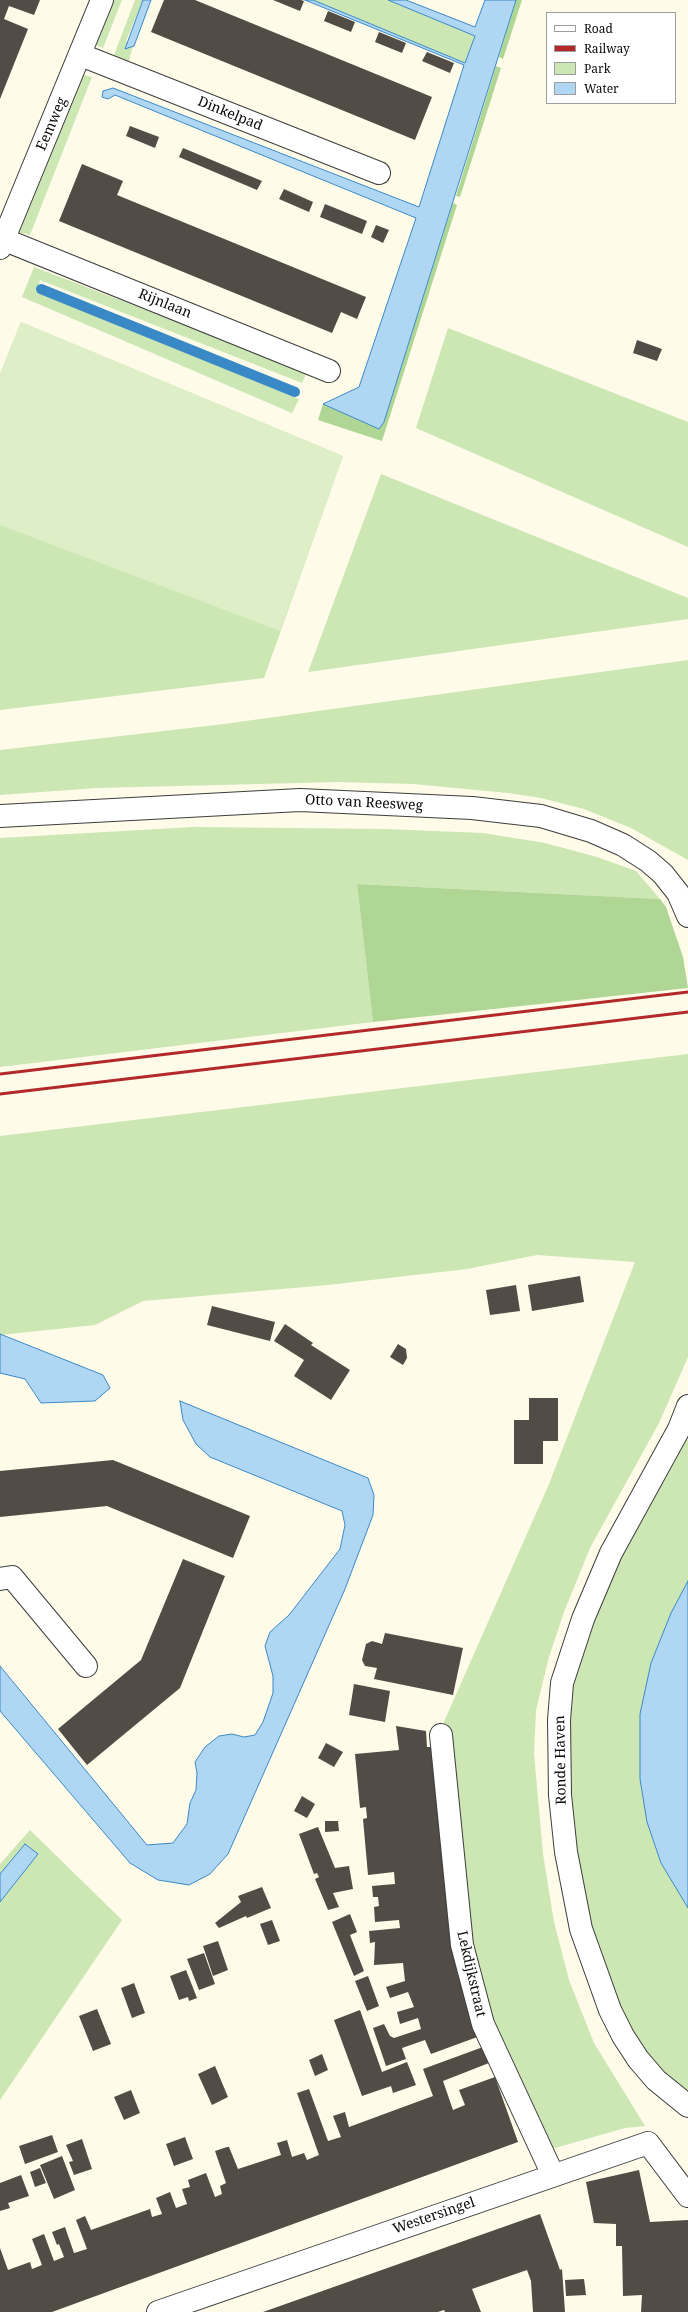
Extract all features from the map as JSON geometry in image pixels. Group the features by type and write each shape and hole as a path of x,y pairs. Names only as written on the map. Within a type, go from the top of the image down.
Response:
{"street":[{"name":"Eemweg","path":"1,242 102,0"},
{"name":"Dinkelpad","path":"80,55 379,173"},
{"name":"Rijnlaan","path":"1,242 329,371"},
{"name":"Otto van Reesweg","path":"0,816 300,800 472,808 541,816 591,831 623,845 648,862 663,874 678,892 688,916"},
{"name":"Ronde Haven","path":"688,1406 679,1429 611,1553 583,1619 562,1683 558,1720 560,1795 566,1852 582,1929 610,2010 623,2036 638,2059 656,2080 688,2106"},
{"path":"0,1579 12,1577 86,1666"},
{"name":"Lekdijkstraat","path":"441,1736 462,1945 483,2024 553,2175"},
{"name":"Westersingel","path":"158,2312 648,2143 688,2196"}],"green space":[{"path":"112,0 122,0 103,48 95,45"},
{"path":"135,0 143,0 126,41 133,46 129,61 114,55"},
{"path":"313,0 388,0 475,36 465,63"},
{"path":"516,0 522,0 503,59 499,57"},
{"path":"496,66 501,68 460,197 456,196"},
{"path":"80,74 92,77 30,235 17,232"},
{"path":"453,203 457,205 382,441 318,420 323,404 379,429 384,422"},
{"path":"34,267 307,372 302,383 40,280 37,292 299,399 292,413 22,297"},
{"path":"21,322 343,456 264,678 0,710 0,374"},
{"path":"21,322 343,456 280,631 0,525 0,374"},
{"path":"448,328 688,422 688,547 416,428"},
{"path":"381,474 688,598 688,619 308,672"},
{"path":"688,660 688,860 631,828 584,809 541,798 508,793 413,784 339,782 97,788 0,795 0,750 224,724"},
{"path":"193,827 386,829 483,833 545,843 597,857 636,871 660,899 357,884 373,1022 0,1067 0,838"},
{"path":"357,884 660,899 666,907 683,957 688,988 373,1022"},
{"path":"688,1054 688,1357 659,1423 590,1548 564,1612 549,1657 536,1710 534,1754 543,1854 554,1922 569,1980 594,2043 645,2126 625,2128 548,2150 509,2069 469,1948 451,1729 443,1724 549,1484 635,1262 537,1255 467,1269 328,1285 143,1301 95,1325 0,1335 0,1136"},
{"path":"688,1426 688,1581 671,1613 651,1663 640,1714 640,1779 647,1822 661,1863 688,1908 688,2095 661,2076 602,1982 564,1795 573,1667 621,1554"},
{"path":"30,1830 122,1920 0,2100 0,1864"}],"water":[{"path":"143,0 151,0 134,46 125,49"},
{"path":"305,0 313,0 465,63 475,36 388,0 406,0 475,27 485,0 516,0 384,422 379,429 323,404 359,387 416,218 115,95 108,99 102,97 103,91 113,88 419,207 464,65"},
{"path":"0,1334 103,1375 110,1388 95,1401 41,1403 25,1379 0,1373"},
{"path":"180,1401 368,1478 374,1495 373,1515 345,1589 228,1854 210,1874 189,1885 158,1880 130,1863 0,1711 0,1666 147,1845 173,1843 187,1824 190,1803 196,1790 197,1773 195,1762 205,1747 219,1736 232,1734 244,1737 255,1735 263,1722 273,1693 273,1676 265,1646 270,1632 289,1615 340,1549 345,1525 342,1511 210,1457 196,1444 183,1420"},
{"path":"688,1581 688,1908 661,1863 647,1822 640,1779 640,1714 651,1663 671,1613"},
{"path":"25,1844 38,1854 0,1902 0,1874"}],"building":[{"path":"0,0 40,0 34,15 9,6 4,19 28,29 0,99"},
{"path":"164,0 195,0 432,97 415,140 151,32"},
{"path":"273,0 301,0 304,1 300,11"},
{"path":"328,11 355,22 351,32 324,21"},
{"path":"379,32 406,43 402,53 375,42"},
{"path":"427,52 454,63 450,73 422,61"},
{"path":"130,126 159,137 155,148 126,136"},
{"path":"183,148 262,181 257,190 179,157"},
{"path":"82,164 123,181 117,195 366,297 357,319 341,312 332,333 59,221"},
{"path":"284,189 313,202 309,212 279,199"},
{"path":"325,204 367,221 362,234 320,217"},
{"path":"376,225 389,230 383,243 371,237"},
{"path":"637,340 662,349 657,361 633,353"},
{"path":"580,1276 584,1302 532,1311 528,1285"},
{"path":"516,1285 520,1311 490,1315 486,1290"},
{"path":"212,1306 275,1322 270,1341 207,1325"},
{"path":"285,1324 313,1343 311,1345 350,1370 331,1400 294,1376 304,1360 274,1341"},
{"path":"398,1344 406,1349 407,1358 403,1365 390,1357"},
{"path":"529,1398 558,1398 558,1441 543,1441 543,1464 514,1464 514,1420 529,1420"},
{"path":"113,1460 250,1516 233,1558 107,1506 0,1517 0,1471"},
{"path":"183,1559 225,1576 180,1688 87,1765 58,1729 141,1660"},
{"path":"385,1633 463,1648 453,1695 374,1679 377,1668 365,1666 362,1660 366,1644 372,1641 382,1644"},
{"path":"354,1684 390,1691 385,1722 349,1715"},
{"path":"396,1726 426,1731 427,1747 433,1747 457,1972 480,2036 431,2054 425,2040 402,2048 406,2059 386,2066 373,2028 384,2024 390,2036 394,2038 421,2029 418,2018 400,2024 397,2012 414,2007 408,1992 390,1998 386,1987 405,1981 403,1963 374,1965 375,1942 370,1943 369,1931 400,1928 399,1920 375,1922 374,1907 379,1906 378,1897 373,1897 372,1886 395,1884 394,1872 368,1875 363,1819 367,1818 366,1807 360,1808 355,1754 399,1750"},
{"path":"326,1743 343,1752 334,1767 318,1758"},
{"path":"302,1796 315,1804 307,1818 294,1811"},
{"path":"325,1821 338,1821 339,1831 325,1832"},
{"path":"318,1827 335,1868 349,1866 353,1889 333,1893 339,1907 328,1910 315,1879 319,1877 317,1873 314,1874 299,1834"},
{"path":"262,1887 271,1908 247,1918 246,1916 219,1928 215,1923 241,1902 238,1896"},
{"path":"350,1914 357,1932 350,1935 364,1971 354,1976 332,1922"},
{"path":"272,1920 280,1941 268,1945 260,1924"},
{"path":"218,1941 228,1970 213,1976 203,1946"},
{"path":"204,1953 215,1984 199,1990 187,1959"},
{"path":"186,1970 197,1998 189,2001 188,1997 179,2000 170,1976"},
{"path":"368,1976 379,2006 367,2011 355,1981"},
{"path":"134,1983 145,2013 132,2018 121,1988"},
{"path":"97,2009 111,2044 93,2051 79,2016"},
{"path":"360,2010 382,2072 407,2062 416,2085 393,2093 391,2086 362,2096 334,2020"},
{"path":"483,2047 489,2063 443,2081 453,2110 465,2105 459,2090 495,2077 518,2142 52,2312 0,2312 0,2248 8,2270 30,2262 32,2269 42,2265 32,2239 44,2234 54,2261 64,2257 52,2232 65,2227 74,2253 87,2249 76,2220 85,2216 91,2230 150,2209 152,2217 162,2214 156,2198 170,2192 176,2208 187,2204 182,2189 190,2187 188,2180 206,2173 215,2197 222,2194 220,2186 226,2183 215,2151 227,2147 229,2147 238,2169 281,2155 277,2143 287,2140 292,2157 304,2153 307,2160 319,2155 297,2093 309,2089 328,2141 341,2137 333,2116 345,2112 349,2127 433,2096 423,2069"},
{"path":"322,2054 328,2070 315,2076 309,2060"},
{"path":"215,2066 228,2097 212,2105 198,2074"},
{"path":"131,2090 140,2113 124,2120 114,2097"},
{"path":"52,2135 58,2152 25,2164 19,2146"},
{"path":"185,2137 193,2159 174,2166 166,2144"},
{"path":"82,2139 92,2169 74,2175 69,2162 73,2161 66,2145"},
{"path":"62,2156 75,2190 54,2199 40,2165"},
{"path":"40,2168 46,2183 35,2187 30,2172"},
{"path":"639,2170 650,2222 688,2220 688,2312 641,2312 642,2295 623,2296 622,2246 616,2246 616,2224 594,2223 586,2182"},
{"path":"21,2175 29,2196 8,2203 10,2208 0,2211 0,2183"},
{"path":"540,2214 560,2270 562,2269 565,2312 533,2312 531,2281 527,2270 472,2289 481,2312 445,2312 444,2310 438,2312 263,2312"},
{"path":"584,2279 586,2295 566,2296 565,2280"}],"waterway":[{"path":"41,289 295,392"}],"railway":[{"path":"0,1074 688,992"},
{"path":"0,1094 688,1012"}]}
